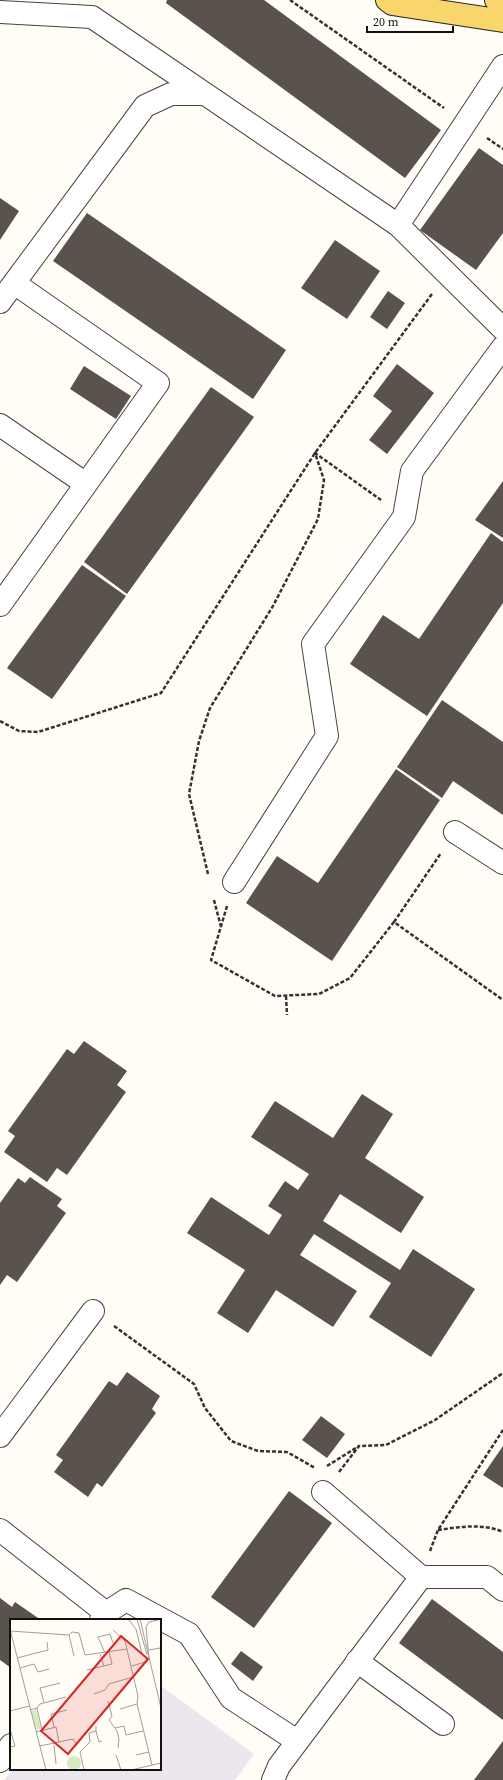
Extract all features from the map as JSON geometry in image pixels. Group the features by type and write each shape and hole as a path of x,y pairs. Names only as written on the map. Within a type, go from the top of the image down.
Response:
{"main road":[{"path":"387,0 392,4 503,21"},
{"path":"496,0 503,5"}],"lane":[{"path":"0,12 92,17 398,225 446,275 503,329"},
{"path":"398,225 503,66"},
{"path":"0,302 145,106 170,94 205,94"},
{"path":"0,605 158,383 14,283"},
{"path":"234,882 327,736 313,644 404,517 412,471 503,347"},
{"path":"0,425 86,484"},
{"path":"455,832 503,863"},
{"path":"0,1436 93,1311"},
{"path":"323,1492 421,1577 487,1577 503,1590"},
{"path":"0,1530 104,1617 126,1600 189,1634 231,1698 297,1741"},
{"path":"273,1780 279,1766 297,1741 421,1577"},
{"path":"357,1661 443,1724"}],"path":[{"path":"290,0 503,149"},
{"path":"0,721 19,731 38,732 161,693 315,453 446,275"},
{"path":"315,453 404,517"},
{"path":"209,875 190,794 199,741 210,708 273,606 318,519 324,480 315,453"},
{"path":"234,882 211,960 275,996 319,994 350,978 394,922 455,832"},
{"path":"214,897 221,927"},
{"path":"394,922 503,1000"},
{"path":"286,996 287,1015"},
{"path":"93,1311 194,1384 205,1408 231,1441 258,1451 287,1452 319,1470"},
{"path":"319,1470 358,1446 386,1445 435,1420 503,1373"},
{"path":"421,1577 438,1530 503,1430"},
{"path":"323,1492 358,1446"},
{"path":"319,1470 323,1492"},
{"path":"438,1530 463,1527 496,1529 503,1532"}],"shaded area":[{"path":"161,1686 254,1754 235,1780 4,1780 12,1770 161,1770"}],"building":[{"path":"167,0 264,0 441,130 405,178 166,3"},
{"path":"479,148 503,165 503,233 476,270 420,230"},
{"path":"0,198 19,211 0,240"},
{"path":"87,213 286,350 253,399 53,261"},
{"path":"335,240 380,271 347,319 301,288"},
{"path":"388,291 405,303 387,329 370,317"},
{"path":"397,364 434,393 387,454 369,440 392,411 373,396"},
{"path":"84,366 131,396 116,419 70,389"},
{"path":"211,387 254,417 127,594 84,562"},
{"path":"503,481 503,538 475,520"},
{"path":"491,533 503,542 503,603 427,716 350,664 383,615 419,639"},
{"path":"82,565 126,596 52,699 7,668"},
{"path":"442,700 503,742 503,815 453,781 442,798 397,767"},
{"path":"396,769 440,800 332,961 246,903 277,856 318,883"},
{"path":"84,1041 127,1071 117,1085 126,1092 67,1175 57,1168 47,1182 4,1152 15,1136 8,1131 67,1049 74,1054"},
{"path":"362,1094 393,1114 365,1158 424,1197 401,1233 340,1194 323,1221 400,1270 413,1249 475,1289 431,1357 369,1317 391,1283 314,1234 300,1255 357,1291 333,1327 276,1290 248,1333 217,1313 245,1270 187,1233 211,1197 269,1235 282,1215 268,1206 285,1181 298,1190 309,1174 251,1137 275,1101 333,1138"},
{"path":"30,1177 62,1199 57,1206 66,1213 17,1282 7,1275 0,1285 0,1203 18,1178 25,1183"},
{"path":"127,1372 160,1396 152,1409 156,1413 102,1487 97,1483 88,1497 54,1472 63,1460 56,1455 109,1381 117,1386"},
{"path":"321,1416 345,1434 327,1458 302,1440"},
{"path":"503,1446 503,1488 483,1475"},
{"path":"289,1491 332,1523 254,1628 211,1597"},
{"path":"0,1598 12,1607 15,1602 40,1619 10,1619 10,1667 0,1660"},
{"path":"432,1599 503,1652 503,1720 399,1643"},
{"path":"241,1651 263,1667 253,1681 231,1664"},
{"path":"503,1741 503,1780 474,1780"}]}
